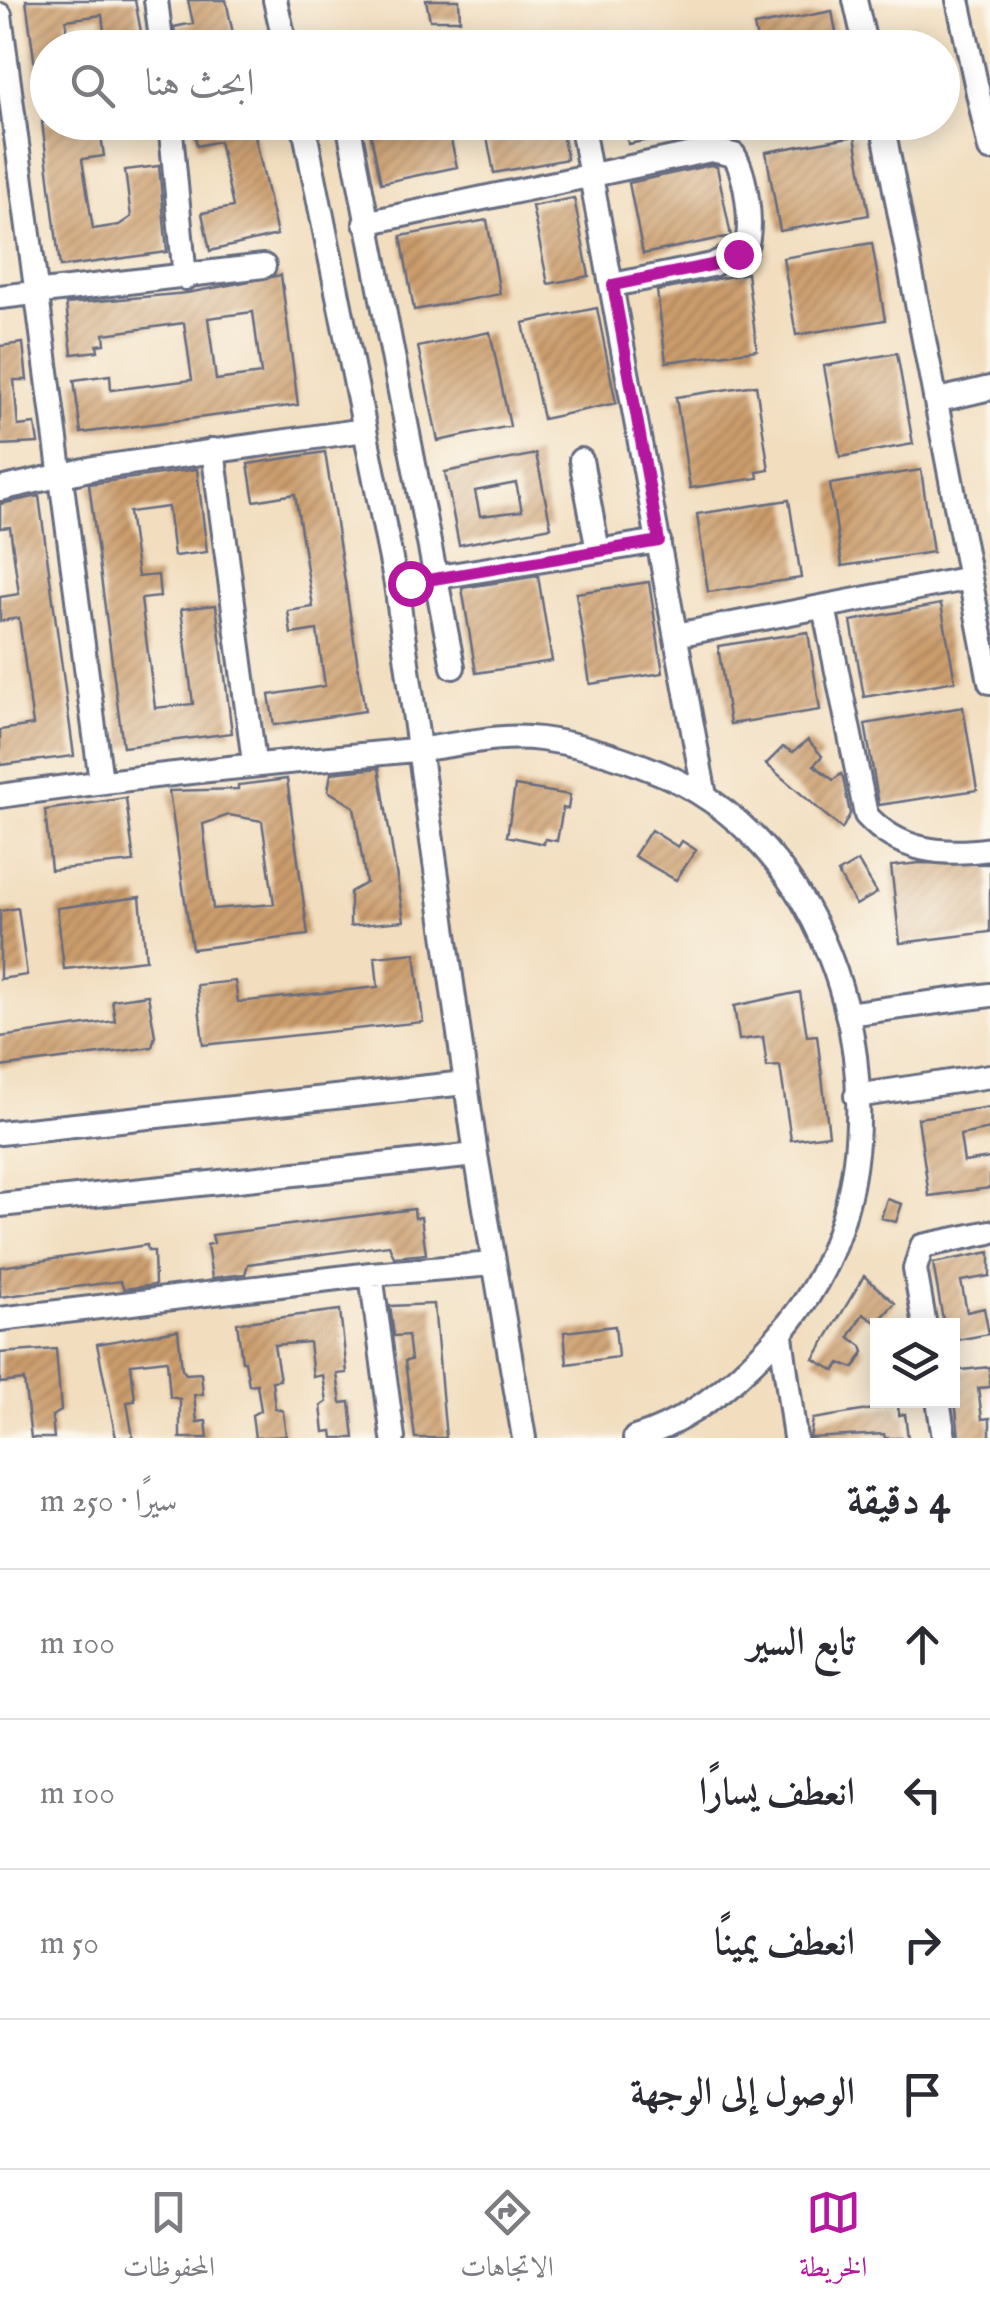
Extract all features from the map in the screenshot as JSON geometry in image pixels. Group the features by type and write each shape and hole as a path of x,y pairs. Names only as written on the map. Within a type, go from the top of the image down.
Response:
{"street":[{"path":"156,0 160,30"},
{"path":"275,0 282,30"},
{"path":"855,0 862,30"},
{"path":"958,0 990,149"},
{"path":"0,15 40,293 101,782"},
{"path":"172,140 185,278"},
{"path":"307,140 396,584 476,1155 524,1438"},
{"path":"351,140 454,668"},
{"path":"584,140 705,796"},
{"path":"886,140 939,400 990,682"},
{"path":"365,222 720,149 734,155 742,179 749,236 738,254 712,265 613,285"},
{"path":"0,297 264,266"},
{"path":"939,400 990,388"},
{"path":"0,489 213,450 365,430"},
{"path":"213,450 254,762"},
{"path":"581,460 598,551"},
{"path":"396,584 659,541"},
{"path":"676,635 970,578"},
{"path":"824,607 866,815 891,834 927,851 957,854 990,849"},
{"path":"0,796 254,762 418,750 500,737 541,739 596,750 654,770 705,796 763,848 805,899 830,950 846,1014 856,1096 844,1218 814,1288 781,1336 705,1404 635,1438"},
{"path":"846,1014 990,995"},
{"path":"856,1096 990,1076"},
{"path":"0,1133 466,1082"},
{"path":"0,1205 476,1155"},
{"path":"924,1318 915,1269 922,1246 990,1232"},
{"path":"0,1319 371,1274 493,1264"},
{"path":"371,1274 393,1438"},
{"path":"781,1336 795,1438"},
{"path":"939,1408 944,1438"}],"building":[{"path":"26,0 135,0 141,30 104,30 102,15 66,20 66,30 30,30"},
{"path":"188,0 226,0 232,30 174,30 193,23"},
{"path":"426,0 459,0 460,20 430,20"},
{"path":"832,11 836,30 755,30 754,26"},
{"path":"44,140 102,140 104,156 82,159 93,229 119,225 131,217 125,170 159,166 167,252 60,267"},
{"path":"196,140 256,140 277,235 210,251 202,213 233,207 219,141 197,146"},
{"path":"372,140 451,140 457,167 381,183"},
{"path":"488,140 563,140 567,159 494,173"},
{"path":"833,140 856,140 869,215 780,231 766,152"},
{"path":"711,165 717,167 731,236 643,254 629,183"},
{"path":"574,198 589,276 548,284 532,206"},
{"path":"487,220 500,294 414,310 401,236"},
{"path":"872,243 885,320 796,335 783,258"},
{"path":"747,273 757,350 666,362 657,291"},
{"path":"281,275 298,405 81,433 74,380 110,375 111,390 192,380 184,323 104,334 105,344 97,345 98,351 72,354 66,304 187,293","holes":["253,312 261,374 216,380 208,318"]},
{"path":"597,308 616,403 543,419 523,323"},
{"path":"490,332 510,426 438,441 418,347"},
{"path":"23,343 27,380 14,380 18,426 35,424 38,443 0,445 0,346"},
{"path":"897,353 913,444 840,457 824,366"},
{"path":"756,385 769,470 757,472 758,478 690,488 676,397"},
{"path":"325,452 365,711 274,725 269,695 325,686 317,630 291,634 288,611 313,607 295,494 254,501 248,464"},
{"path":"536,454 551,527 459,545 445,472","holes":["516,483 522,511 480,516 475,491"]},
{"path":"197,469 207,552 174,556 168,507 129,512 138,577 158,575 160,597 141,599 155,708 193,704 181,609 216,605 232,733 123,747 89,484"},
{"path":"921,470 933,552 842,566 830,484"},
{"path":"39,496 74,756 0,765 0,730 33,725 19,618 0,621 0,597 19,594 10,527 0,528 0,504"},
{"path":"789,500 801,578 708,592 697,514"},
{"path":"538,576 552,661 476,673 462,588"},
{"path":"649,582 663,673 590,684 576,593"},
{"path":"941,604 955,681 864,697 851,621"},
{"path":"808,632 820,710 730,724 718,646"},
{"path":"963,707 977,790 879,805 865,724"},
{"path":"808,740 822,756 814,765 833,780 841,774 843,778 850,814 842,829 766,764 783,747 793,752"},
{"path":"379,768 404,921 350,926 350,892 366,883 354,807 328,791 331,773"},
{"path":"287,779 308,935 192,949 169,791 238,789 238,785","holes":["229,815 262,821 274,904 213,909 203,824"]},
{"path":"515,786 570,795 568,809 563,808 557,841 545,839 544,844 507,836"},
{"path":"126,798 134,862 51,870 45,810"},
{"path":"651,830 678,847 682,841 696,850 676,880 634,856"},
{"path":"858,861 877,893 856,905 838,873"},
{"path":"990,864 990,932 900,943 891,866"},
{"path":"140,897 146,960 64,969 57,908"},
{"path":"18,908 27,975 0,979 0,911"},
{"path":"415,953 423,1022 203,1045 197,985 235,981 238,1002 378,987 375,957"},
{"path":"800,992 807,1036 817,1035 829,1135 791,1140 780,1066 767,1067 763,1037 739,1040 734,1006"},
{"path":"148,995 155,1036 152,1047 0,1067 0,1037 115,1021 112,1000"},
{"path":"990,1107 990,1129 960,1135 964,1162 990,1158 990,1188 929,1196 918,1118"},
{"path":"887,1199 902,1204 896,1222 881,1218"},
{"path":"414,1209 415,1218 421,1217 426,1254 394,1257 389,1245 248,1264 245,1274 212,1278 207,1245 214,1243 212,1235"},
{"path":"147,1245 148,1251 154,1251 155,1285 124,1289 120,1281 0,1297 0,1267"},
{"path":"990,1252 990,1276 961,1281 967,1312 984,1308 989,1334 960,1339 960,1318 943,1318 933,1263"},
{"path":"864,1276 895,1303 882,1318 863,1314 849,1337 864,1352 854,1368 840,1363 835,1371 814,1359"},
{"path":"434,1304 446,1438 415,1438 405,1361 411,1360 408,1335 394,1336 390,1306"},
{"path":"340,1310 347,1373 337,1374 341,1403 350,1402 354,1438 333,1438 332,1431 324,1432 321,1406 327,1402 323,1375 313,1377 309,1342 274,1345 280,1380 272,1381 275,1408 283,1411 286,1436 255,1438 252,1415 261,1410 257,1384 249,1385 237,1323"},
{"path":"615,1326 618,1357 567,1364 564,1332"},
{"path":"178,1330 182,1369 186,1374 201,1373 203,1394 194,1395 197,1422 206,1421 208,1438 180,1438 180,1399 170,1397 167,1360 131,1364 135,1401 127,1402 133,1438 116,1438 97,1344"},
{"path":"56,1349 61,1411 52,1416 54,1438 31,1438 24,1380 0,1383 0,1353"},
{"path":"990,1367 990,1387 978,1388 982,1419 990,1418 990,1438 959,1438 956,1408 960,1408 960,1370"},
{"path":"898,1408 899,1415 905,1414 908,1438 885,1438 884,1434 810,1438 813,1419"}],"route":[{"path":"410,583 659,541 613,285 712,265 738,254"}]}
